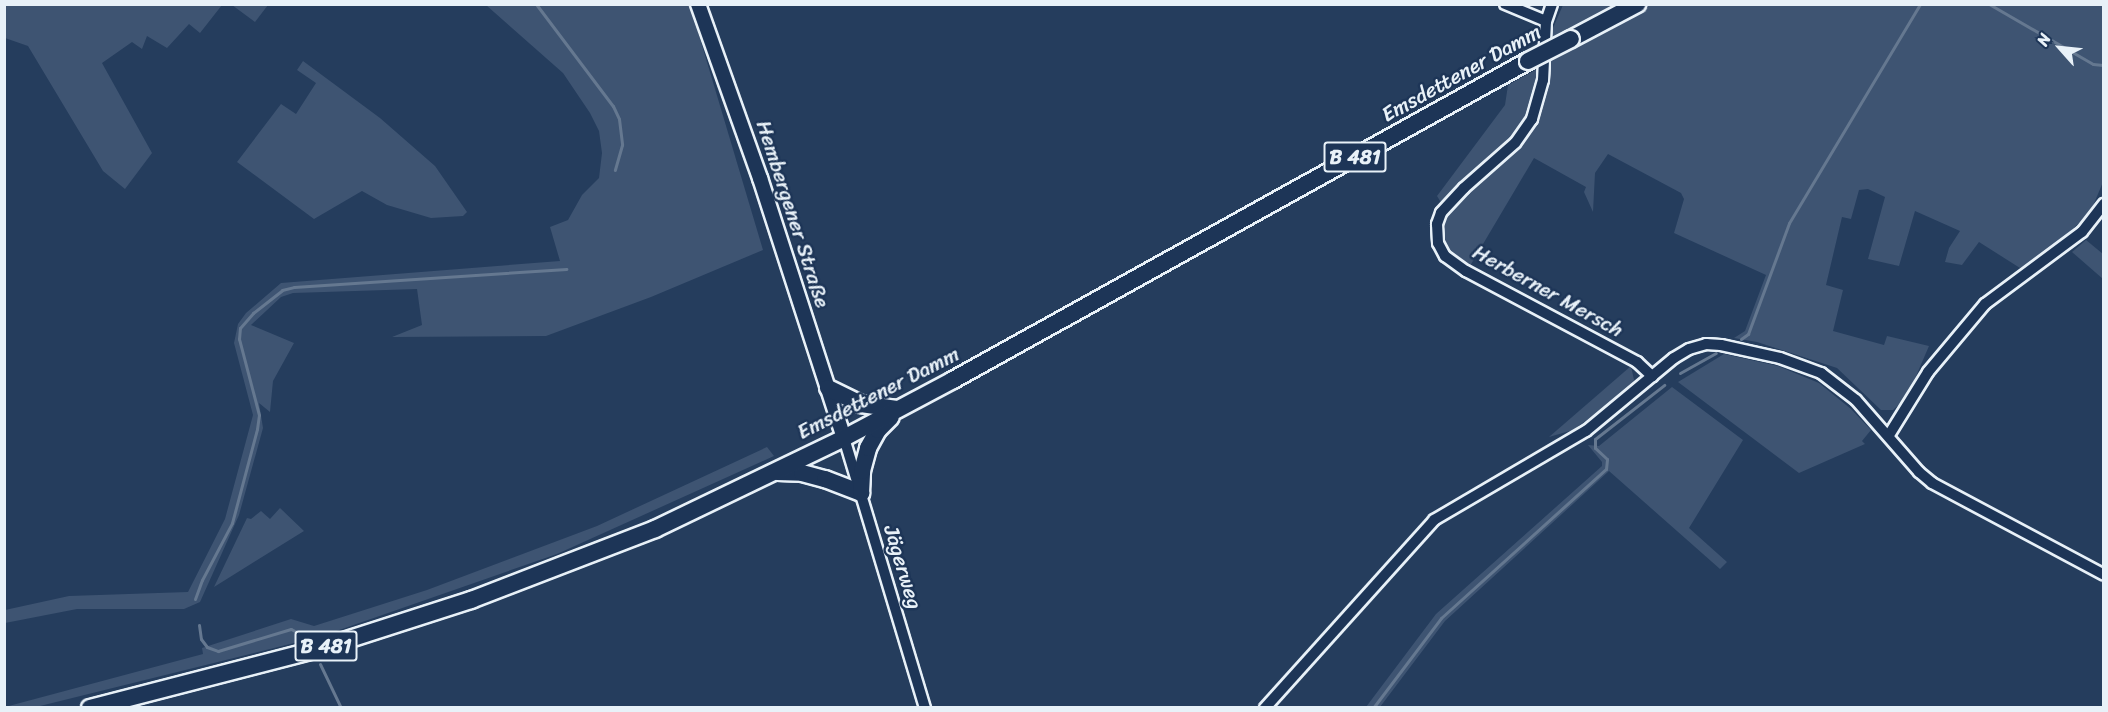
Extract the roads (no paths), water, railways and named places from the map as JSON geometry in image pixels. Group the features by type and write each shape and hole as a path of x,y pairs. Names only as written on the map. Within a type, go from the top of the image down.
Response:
{"main road":[{"name":"Emsdettener Damm","path":"90,708 322,648 471,600 655,529 844,438 1528,61 1637,4"},
{"path":"828,388 861,404 898,409"},
{"path":"773,472 813,476 861,493 862,471 868,448 878,430 898,409"}],"street":[{"name":"Hembergener Straße","path":"698,4 760,178 844,438"},
{"path":"1505,4 1546,21"},
{"name":"Herberner Mersch","path":"1552,4 1546,21 1544,80 1532,119 1515,143 1464,188 1441,213 1437,224 1438,243 1445,256 1466,271 1637,362 1652,376"},
{"path":"1889,435 1928,372 1985,304 2082,232 2103,204"},
{"path":"1265,708 1434,520 1586,430 1689,349 1706,344 1729,346 1780,358 1821,373 1856,400 1919,472 1932,483 2103,575"},
{"name":"Jägerweg","path":"844,438 925,708"}],"waterway":[{"path":"536,4 613,106 619,119 622,145 615,170"},
{"path":"1741,339 1748,334 1789,223 1920,4"},
{"path":"1989,4 2093,64 2103,65"},
{"path":"195,599 202,580 232,523 257,429 259,415 239,339 240,328 253,313 282,290 294,287 566,269"},
{"path":"1680,373 1716,353"},
{"path":"1373,708 1441,618 1606,469 1607,459 1595,448 1595,439 1664,385"},
{"path":"199,625 201,639 207,647 218,651 291,629 302,635"},
{"path":"320,664 341,708"}]}
